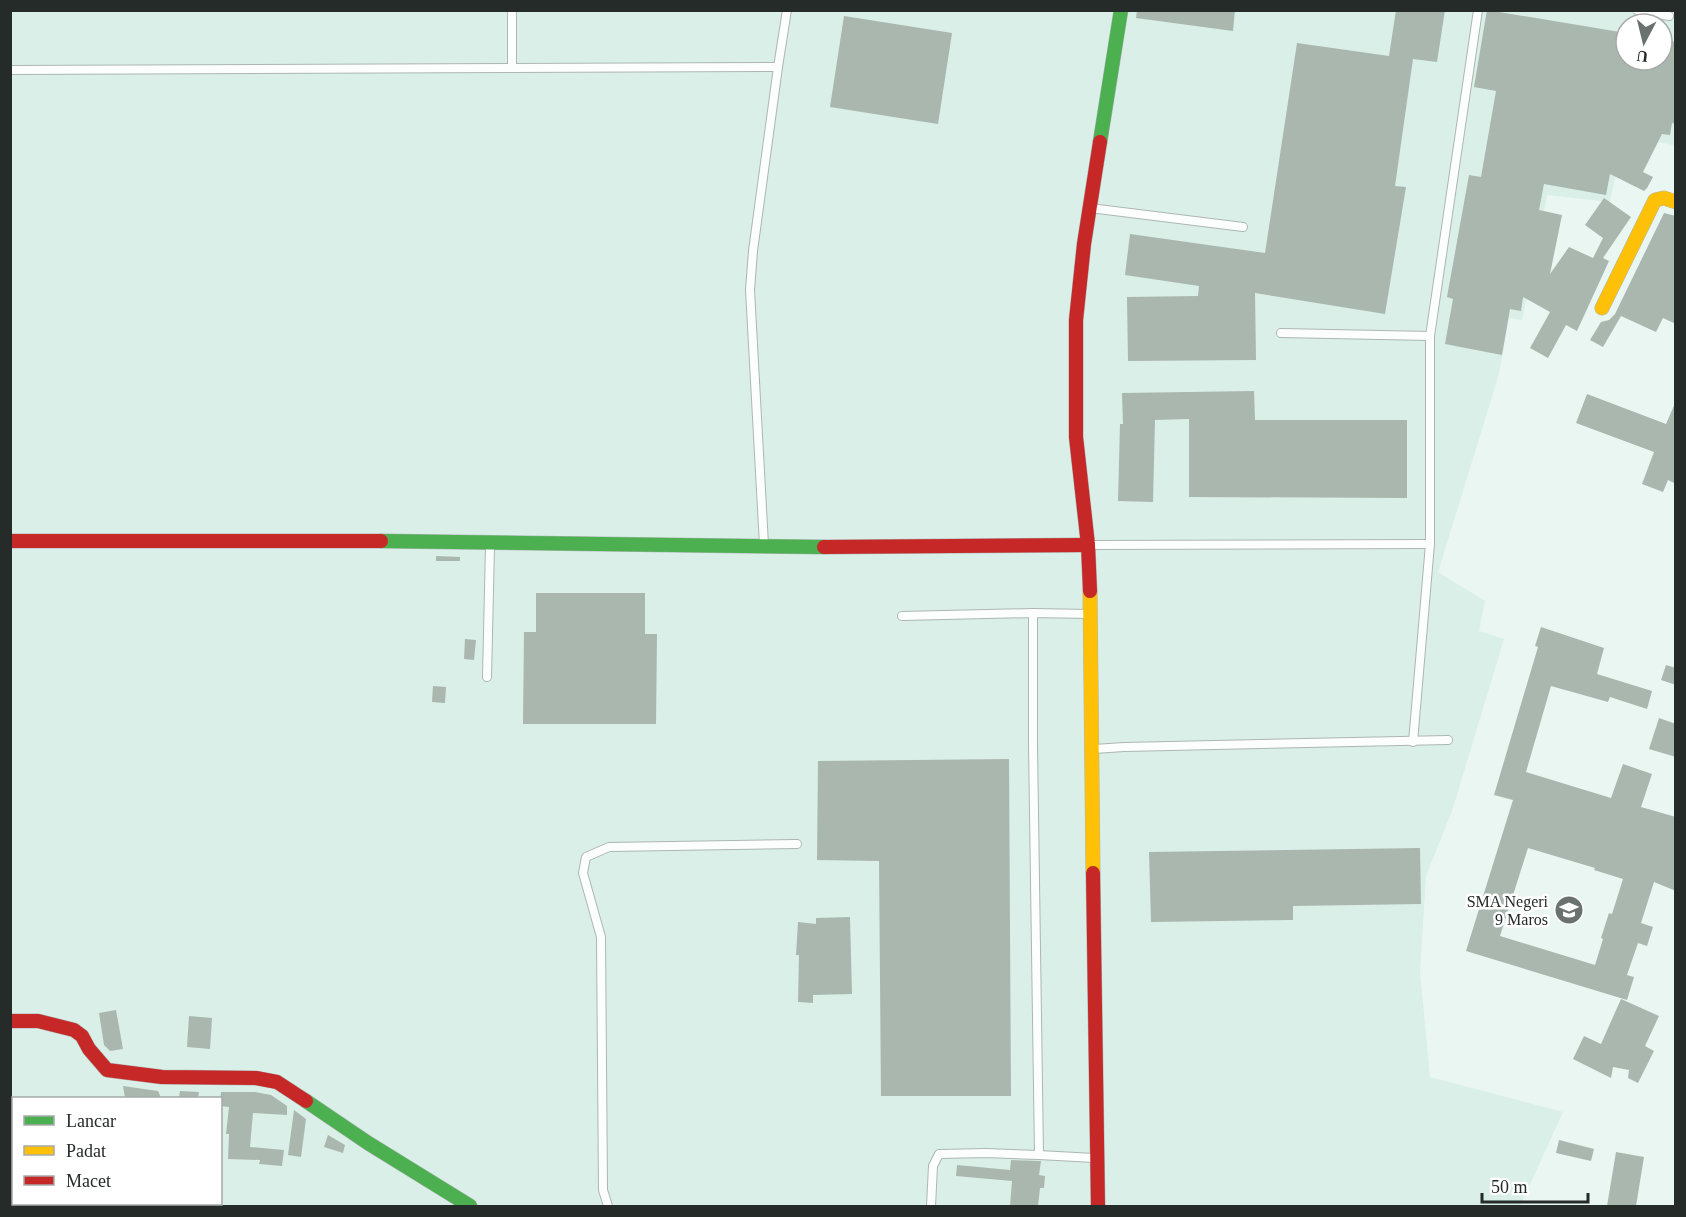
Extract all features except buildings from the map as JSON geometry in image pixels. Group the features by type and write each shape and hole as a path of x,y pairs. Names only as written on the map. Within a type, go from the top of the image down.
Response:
{"street":[{"path":"1098,1206 1091,614 1088,544 1076,437 1076,320 1090,208 1121,10"},
{"path":"1602,308 1655,200 1664,198 1676,202"},
{"path":"10,541 389,541 764,548 1088,544"},
{"path":"10,1021 38,1021 74,1030 82,1036 89,1049 107,1070 162,1077 255,1078 278,1082 368,1143 470,1206"}],"lane":[{"path":"512,10 512,68"},
{"path":"764,548 750,290 753,251 787,10"},
{"path":"1413,742 1430,544 1430,336 1478,10"},
{"path":"10,70 778,67"},
{"path":"1090,208 1243,227"},
{"path":"1281,333 1430,336"},
{"path":"486,677 490,544"},
{"path":"1088,544 1430,544"},
{"path":"1034,613 1033,744 1039,1155"},
{"path":"902,616 1091,614"},
{"path":"1091,749 1448,740"},
{"path":"608,1206 603,1190 601,937 583,873 586,857 609,848 797,844"},
{"path":"931,1206 933,1166 939,1154 986,1153 1097,1158"}],"shaded area":[{"path":"10,11 1675,11 1675,141 1673,145 1624,135 1610,202 1547,195 1522,320 1509,318 1499,374 1438,572 1485,601 1479,631 1504,639 1452,811 1426,876 1420,972 1430,1077 1563,1112 1520,1206 11,1206"}],"traffic: fast":[{"path":"1100,142 1121,10"},
{"path":"381,541 824,547"},
{"path":"306,1101 368,1143 470,1206"}],"traffic: slow":[{"path":"1602,308 1655,200 1664,198 1676,202"},
{"path":"1090,591 1093,873"}],"traffic: jam":[{"path":"1090,591 1088,545 1076,437 1076,320 1084,244 1100,142"},
{"path":"10,541 381,541"},
{"path":"824,547 1088,545"},
{"path":"1093,873 1098,1206"},
{"path":"10,1021 38,1021 74,1030 82,1036 89,1049 107,1070 162,1077 256,1078 277,1082 306,1101"}],"place":[{"name":"SMA Negeri 9 Maros","path":"1569,910"}]}
